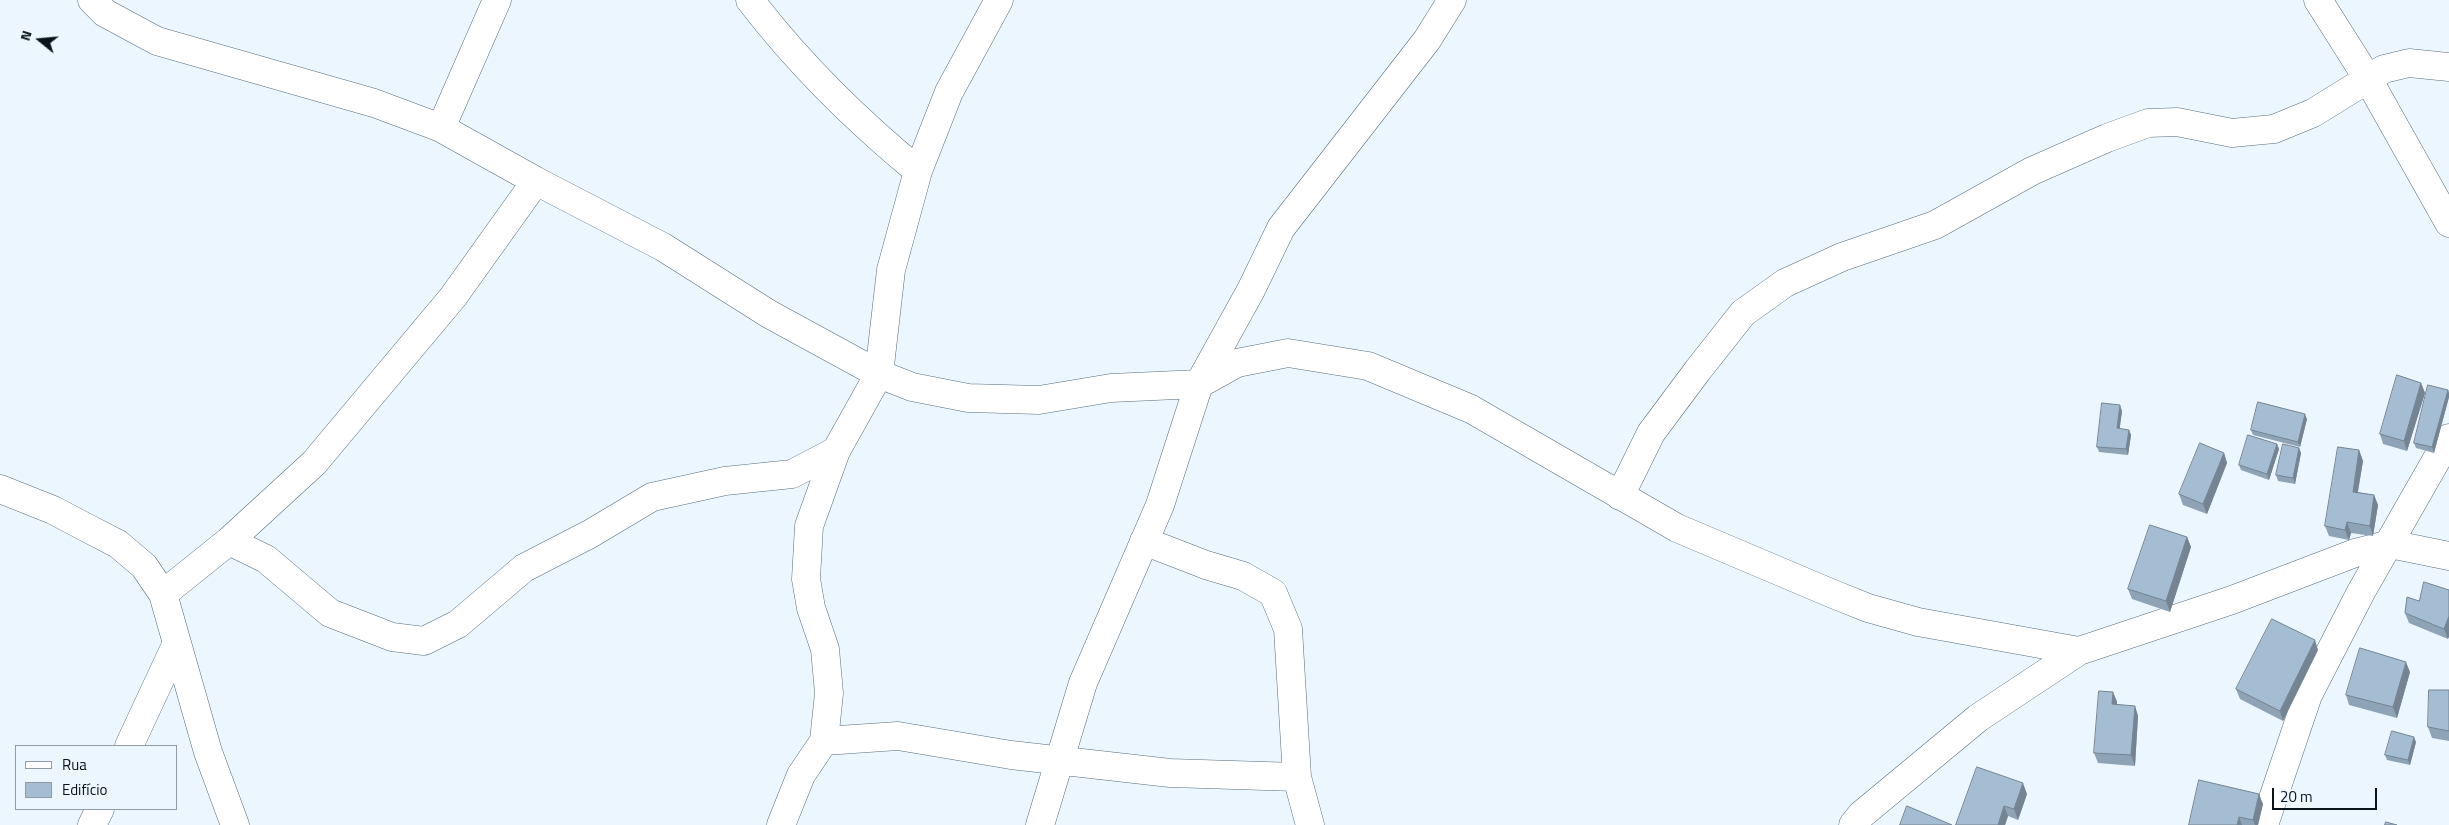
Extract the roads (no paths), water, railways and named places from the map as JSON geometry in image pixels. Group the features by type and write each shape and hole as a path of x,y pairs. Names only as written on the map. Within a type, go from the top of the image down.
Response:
{"street":[{"path":"92,0 106,13 156,42 374,103 440,128 536,181 663,247 769,314 879,374 912,388 968,398 1039,400 1111,388 1199,384 1237,363 1288,353 1368,366 1471,408 1677,528 1868,608 1918,622 2079,651"},
{"path":"440,128 497,0"},
{"path":"750,0 785,44 823,84 877,137 918,171"},
{"path":"781,825 801,774 824,741 829,693 825,650 811,608 806,579 809,526 836,452 879,374 891,270 918,171 949,92 999,0"},
{"path":"1040,825 1083,683 1160,505 1199,384 1251,290 1281,228 1427,40 1452,0"},
{"path":"2318,0 2368,79 2449,222"},
{"path":"1620,496 1651,433 1698,370 1743,313 1786,283 1842,257 1935,225 2032,171 2123,132 2148,124 2177,122 2232,133 2274,128 2313,113 2384,69 2409,63 2449,68"},
{"path":"163,594 229,541 314,463 388,377 453,297 536,181"},
{"path":"2264,825 2308,696 2361,592 2449,438"},
{"path":"229,541 266,559 330,614 392,637 424,640 458,624 524,568 590,534 652,497 725,480 792,474 836,452"},
{"path":"0,489 53,510 118,544 144,566 163,594 208,752 235,825"},
{"path":"1144,541 1206,565 1243,576 1273,593 1288,629 1297,777 1310,825"},
{"path":"1853,825 1861,815 1978,718 2079,651 2232,600 2355,553 2390,544 2449,556"},
{"path":"129,745 177,643"},
{"path":"824,741 898,736 1058,761 1170,773 1297,777"},
{"path":"92,825 100,810"}]}
